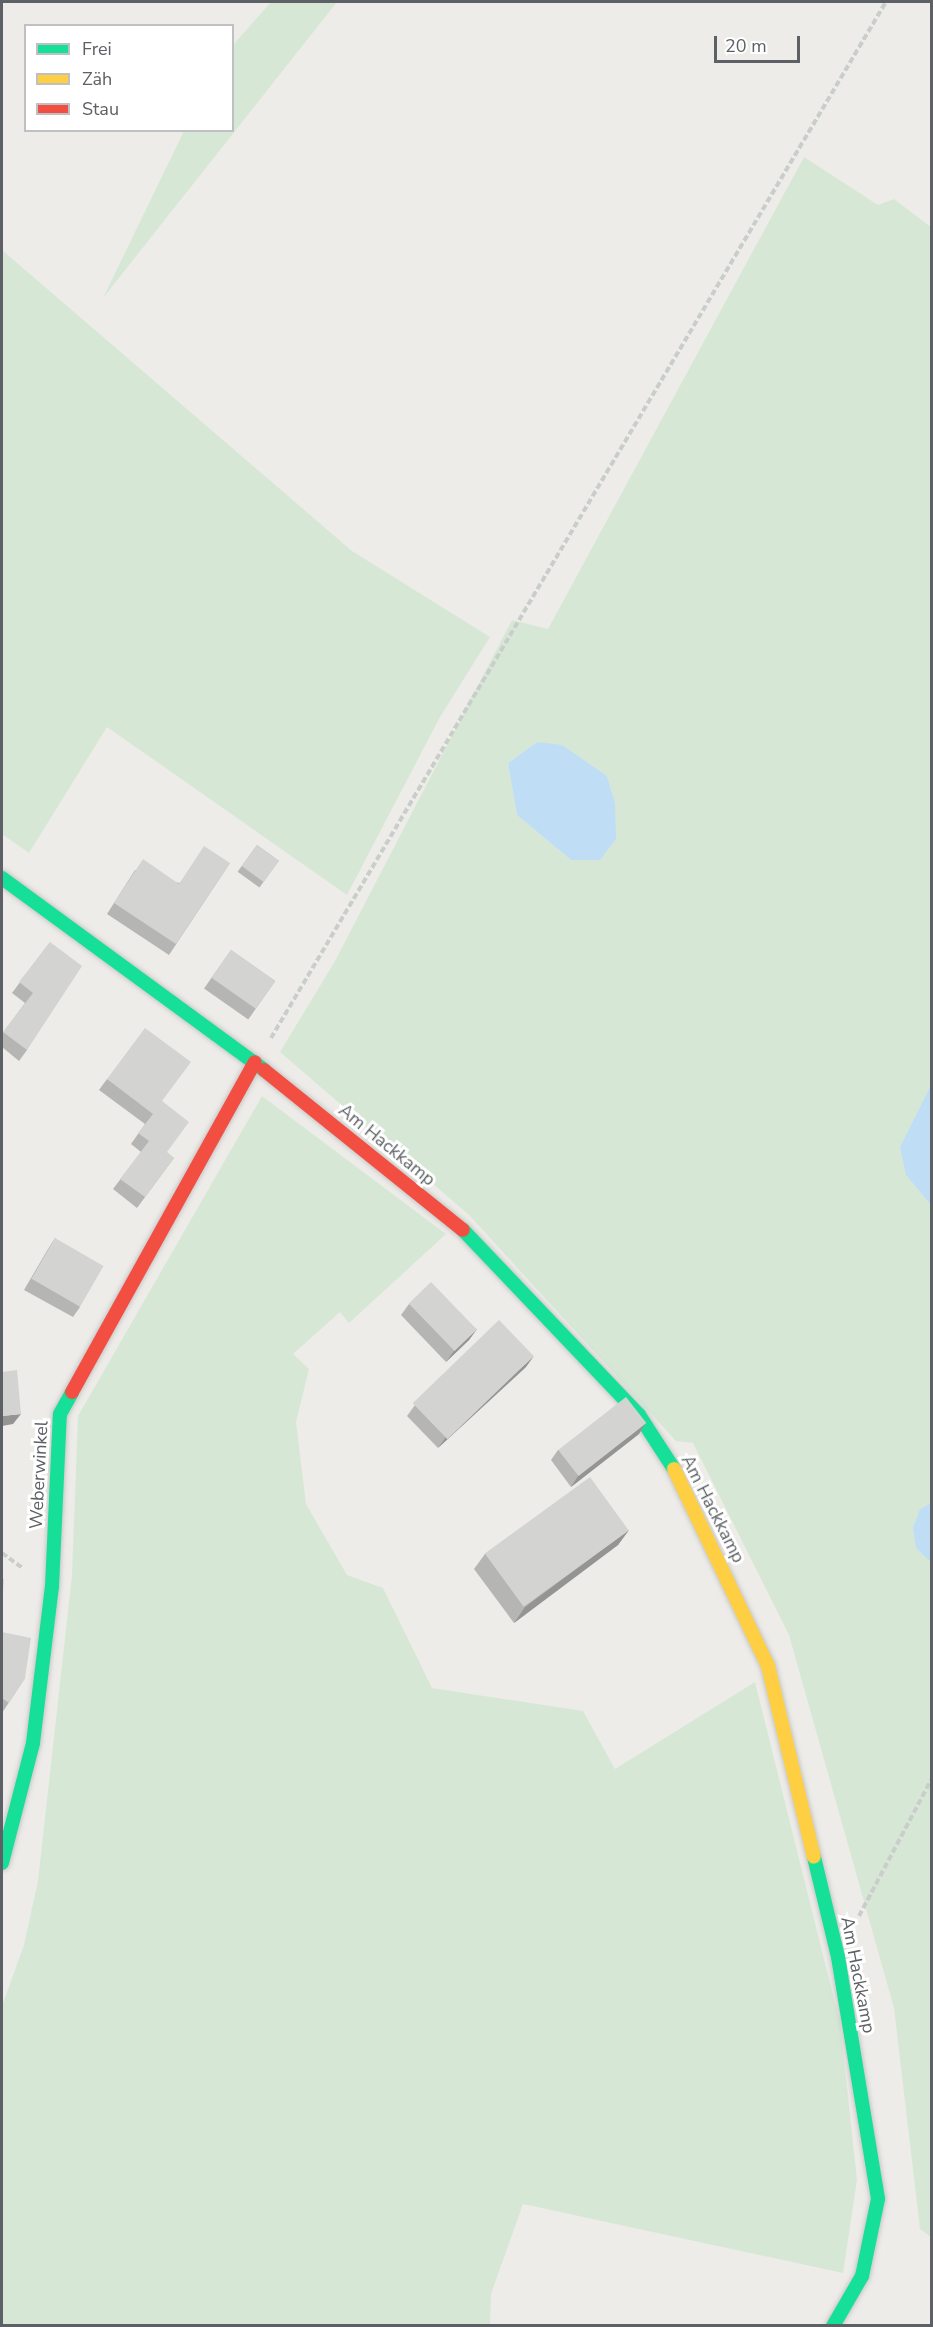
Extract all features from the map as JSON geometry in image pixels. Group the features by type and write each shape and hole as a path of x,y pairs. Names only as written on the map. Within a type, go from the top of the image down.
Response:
{"street":[{"name":"Am Hackkamp","path":"2,878 255,1062 458,1224 639,1415 686,1489 768,1666 838,1957 878,2199 862,2276 833,2325"},
{"name":"Weberwinkel","path":"2,1863 33,1743 52,1587 60,1414 255,1062"}],"path":[{"path":"255,1062 356,903 886,2"},
{"path":"855,1925 932,1778"}],"green space":[{"path":"271,2 337,2 103,298 184,132 234,132 234,44"},
{"path":"804,157 878,205 894,199 932,228 932,1085 900,1147 932,1205 931,1503 920,1509 916,1548 932,1562 931,2237 920,2229 894,2008 789,1635 693,1443 676,1441 469,1215 280,1052 335,961 512,620 548,629","holes":["537,742 585,761 607,776 615,803 571,860 517,815 508,763"]},
{"path":"2,250 352,551 490,637 440,717 347,895 107,727 29,853 2,834"},
{"path":"262,1096 446,1234 349,1323 340,1312 293,1354 309,1369 296,1422 306,1504 347,1575 383,1588 432,1688 583,1711 615,1769 755,1682 840,2023 857,2180 843,2273 523,2204 491,2294 490,2325 2,2325 2,2006 24,1945 38,1881 72,1575 78,1416"}],"water":[{"path":"537,742 562,745 607,776 615,803 616,839 600,860 571,860 517,815 508,763"},
{"path":"931,1085 931,1205 906,1175 900,1147"},
{"path":"931,1503 931,1562 916,1548 913,1528 920,1509"}],"building":[{"path":"257,845 279,861 264,882 242,866"},
{"path":"204,846 230,863 176,944 114,903 143,859 179,884"},
{"path":"50,942 82,966 27,1050 3,1032 33,993 19,982"},
{"path":"231,950 275,981 256,1009 211,978"},
{"path":"145,1028 191,1062 162,1101 189,1122 167,1152 174,1158 145,1197 120,1179 149,1141 138,1133 153,1114 107,1079"},
{"path":"55,1238 103,1266 80,1307 32,1279"},
{"path":"431,1282 477,1329 455,1351 409,1304"},
{"path":"499,1320 534,1356 447,1439 413,1403"},
{"path":"17,1370 21,1414 2,1416 2,1372"},
{"path":"626,1397 646,1423 579,1476 558,1450"},
{"path":"590,1477 629,1530 524,1607 485,1553"},
{"path":"2,1579 4,1579 2,1605"},
{"path":"2,1632 31,1638 25,1678 9,1703 2,1698"}],"traffic: fast":[{"path":"2,878 264,1070"},
{"path":"463,1230 639,1415 674,1469"},
{"path":"2,1863 33,1743 52,1587 60,1414 72,1392"},
{"path":"814,1857 838,1957 878,2199 862,2276 833,2326"}],"traffic: slow":[{"path":"674,1469 768,1666 814,1857"}],"traffic: jam":[{"path":"72,1392 255,1062"},
{"path":"264,1070 463,1230"}]}
